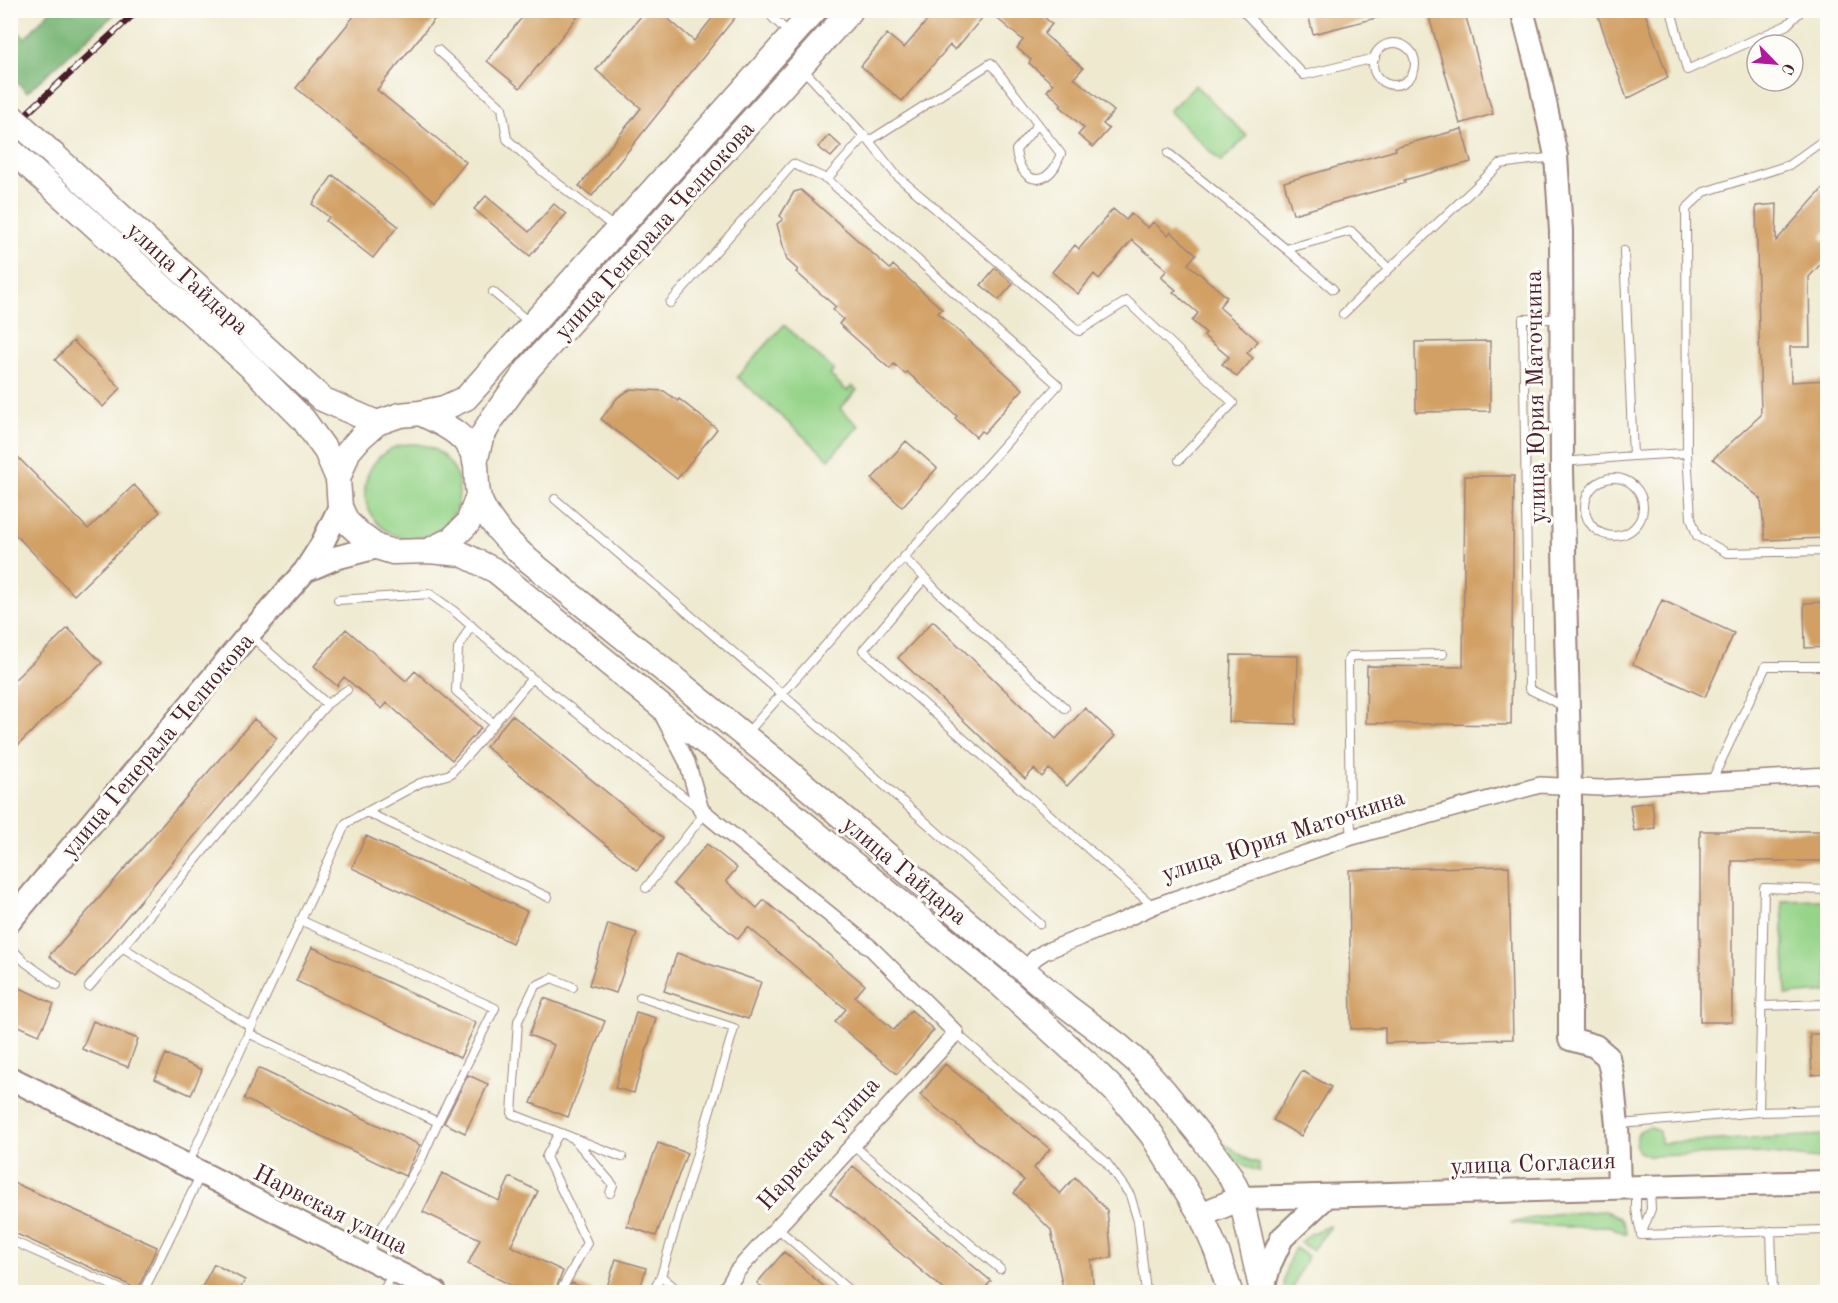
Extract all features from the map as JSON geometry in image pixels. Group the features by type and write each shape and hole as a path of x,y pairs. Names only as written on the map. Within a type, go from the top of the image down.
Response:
{"main road":[{"name":"улица Генерала Челнокова","path":"420,413 444,408 466,398 815,10"},
{"name":"улица Генерала Челнокова","path":"475,462 481,438 528,369 851,10"},
{"name":"улица Гайдара","path":"10,115 322,399 377,423"},
{"name":"улица Гайдара","path":"10,148 253,369 303,419 326,450 338,478 340,507 347,522 361,535 377,547 393,552 429,551 462,554 496,571 1001,986 1088,1064 1124,1099 1152,1135 1201,1215 1217,1252 1230,1293"},
{"name":"улица Гайдара","path":"338,478 348,452 360,438 377,423 400,415 420,413 447,426 467,443 475,462 478,496 487,514 503,536 528,560 744,736 1066,1006 1143,1067 1229,1174 1241,1198 1262,1293"},
{"name":"улица Гайдара","path":"429,551 452,539 468,523 478,496"},
{"path":"1201,1215 1241,1198"}],"street":[{"name":"улица Юрия Маточкина","path":"1522,10 1540,79 1556,156 1561,231 1562,462 1575,514 1568,708 1570,1039 1595,1046 1608,1057 1617,1125 1635,1187"},
{"name":"улица Генерала Челнокова","path":"10,921 249,634 305,571 321,546 340,507"},
{"name":"улица Генерала Челнокова","path":"305,571 335,558 377,547"},
{"path":"655,700 683,754 702,812 871,948 956,1033"},
{"name":"улица Юрия Маточкина","path":"1025,970 1044,951 1154,906 1352,837 1540,785 1601,788 1827,775"},
{"name":"Нарвская улица","path":"725,1293 737,1271 956,1033"},
{"name":"Нарвская улица","path":"10,1078 195,1169 435,1293"},
{"name":"улица Согласия","path":"1241,1198 1827,1182"},
{"path":"1262,1293 1270,1263 1282,1238 1327,1196"}],"lane":[{"path":"767,10 792,36"},
{"path":"1242,10 1304,75 1375,58"},
{"path":"1671,10 1687,70 1787,24 1802,10"},
{"path":"1387,43 1402,43 1415,55 1415,71 1406,83 1389,85 1379,80 1373,65 1375,58 1377,51 1387,43"},
{"path":"438,50 502,108 507,139 543,172 617,230"},
{"path":"827,178 867,138 991,63 1038,124 1061,154 1054,168 1041,179 1033,179 1023,172 1017,161 1016,150 1038,124"},
{"path":"801,67 867,138 897,176 1079,331 1127,301 1233,403 1179,460"},
{"path":"1827,136 1789,165 1704,192 1686,209 1687,453 1691,518 1697,536 1727,553 1827,551"},
{"path":"1168,153 1333,289"},
{"path":"1343,314 1500,164 1556,156"},
{"path":"670,303 794,164 827,178 1058,385 744,736"},
{"path":"1286,249 1351,231 1389,269"},
{"path":"1624,251 1633,456"},
{"path":"493,292 531,324"},
{"path":"1562,319 1523,319 1528,665 1529,689 1568,708"},
{"path":"1562,462 1687,453"},
{"path":"1610,478 1628,482 1636,488 1643,505 1638,523 1631,530 1613,536 1595,529 1589,522 1575,514 1586,503 1588,494 1594,487 1610,478"},
{"path":"555,499 782,694 1040,924"},
{"path":"903,557 936,591 1065,708"},
{"path":"925,578 863,651 1154,906"},
{"path":"338,600 430,594 702,812 646,888"},
{"path":"471,625 458,649 456,691 494,724"},
{"path":"249,634 327,704"},
{"path":"1352,837 1348,661 1350,656 1443,654"},
{"path":"1711,782 1766,666 1827,666"},
{"path":"143,1293 250,1030 346,823 420,783 450,774 532,678"},
{"path":"89,987 327,704 347,690"},
{"path":"366,812 548,897"},
{"path":"1759,1112 1764,888 1827,890"},
{"path":"300,920 495,1008 422,1158 375,1239 367,1258"},
{"path":"10,947 25,962 57,985"},
{"path":"122,947 250,1030 438,1122"},
{"path":"573,987 552,978 535,986 518,1021 512,1114 622,1157"},
{"path":"640,997 734,1028 661,1276 653,1293"},
{"path":"1761,1006 1827,1004"},
{"path":"956,1033 1106,1162 1130,1195 1138,1221 1146,1293"},
{"path":"1617,1125 1759,1112 1827,1110"},
{"path":"559,1133 546,1158 587,1243 560,1293"},
{"path":"573,1138 613,1185 610,1193"},
{"path":"853,1145 1000,1269"},
{"path":"1635,1187 1651,1209 1641,1235"},
{"path":"1635,1187 1636,1210 1641,1235"},
{"path":"777,1228 851,1293"},
{"path":"1641,1235 1827,1230"},
{"path":"1771,1231 1773,1293"},
{"path":"10,1240 127,1293"},
{"path":"383,1293 394,1271"},
{"path":"661,1276 680,1293"}],"green space":[{"path":"50,11 118,11 27,92 11,76 11,25 25,38"},
{"path":"1195,85 1247,136 1221,162 1169,111"},
{"path":"784,325 834,370 830,375 847,391 852,386 857,390 840,409 859,426 829,459 737,377"},
{"path":"412,444 430,448 445,458 455,473 459,491 455,509 445,524 430,534 412,538 394,534 379,524 369,509 365,491 369,473 379,458 394,448"},
{"path":"1825,900 1828,919 1827,992 1786,995 1782,901"},
{"path":"1650,1127 1659,1131 1660,1143 1827,1135 1827,1160 1762,1153 1648,1156 1639,1152 1636,1140 1641,1130"},
{"path":"1222,1142 1249,1160 1259,1163 1259,1171 1233,1158 1220,1146"},
{"path":"1604,1211 1620,1218 1626,1234 1609,1226 1566,1227 1510,1223 1552,1214"},
{"path":"1329,1226 1330,1228 1312,1250 1300,1243 1312,1233"},
{"path":"1295,1248 1308,1256 1292,1292 1284,1292 1286,1269"}],"building":[{"path":"359,10 442,10 377,90 466,162 435,201 296,88"},
{"path":"528,10 583,10 520,88 487,61"},
{"path":"646,10 658,10 694,41 719,10 741,10 592,196 579,186 641,108 596,70"},
{"path":"942,10 1036,10 1052,24 1044,34 1083,68 1074,78 1114,111 1103,124 1109,129 1093,147 1078,135 1084,128 1047,91 1053,84 1029,63 1031,60 1017,48 1023,40 988,11 955,50 950,45 902,101 861,66 887,34 904,48 931,16 935,19"},
{"path":"1307,10 1383,10 1384,16 1313,34"},
{"path":"1427,10 1464,10 1493,114 1460,124"},
{"path":"1596,10 1644,10 1668,78 1627,99"},
{"path":"1462,129 1471,162 1293,214 1284,182 1396,150 1395,147"},
{"path":"829,135 841,146 831,157 818,147"},
{"path":"333,175 398,226 373,258 326,221 329,217 312,204"},
{"path":"1827,184 1827,230 1821,238 1827,243 1827,257 1809,277 1810,347 1790,347 1791,382 1827,380 1827,538 1765,540 1761,499 1713,459 1761,415 1756,206 1777,204 1776,241"},
{"path":"801,190 890,269 893,265 942,309 938,313 1023,389 984,433 981,431 976,437 955,418 957,416 907,372 905,374 894,364 890,369 839,324 843,319 833,310 836,307 796,272 798,270 787,260 777,224 783,219 780,216 794,192"},
{"path":"486,196 529,232 554,204 566,214 530,256 474,209"},
{"path":"1113,209 1126,220 1131,214 1148,228 1153,222 1168,235 1171,232 1196,254 1188,264 1227,297 1219,307 1258,341 1247,353 1253,358 1237,377 1222,364 1229,357 1204,336 1206,333 1192,321 1198,313 1173,292 1176,290 1161,277 1167,270 1132,240 1099,279 1094,274 1078,294 1052,272 1075,245 1079,249"},
{"path":"995,268 1013,284 999,300 981,285"},
{"path":"73,341 121,388 103,407 55,360"},
{"path":"1490,341 1490,411 1416,412 1415,342"},
{"path":"631,389 664,391 678,401 679,399 717,429 677,479 601,419 618,397"},
{"path":"906,441 937,468 902,507 872,479"},
{"path":"10,449 88,529 134,485 160,512 74,595 10,529"},
{"path":"1465,476 1514,476 1511,725 1366,723 1367,666 1463,667"},
{"path":"1662,600 1734,633 1705,697 1633,664"},
{"path":"1827,602 1827,647 1805,648 1804,603"},
{"path":"933,621 1056,739 1085,708 1115,736 1067,786 1049,769 1042,777 1034,769 1025,779 898,658"},
{"path":"68,628 102,663 10,753 10,684"},
{"path":"346,629 406,681 415,671 481,728 452,760 387,703 382,709 344,677 337,686 314,666"},
{"path":"1231,655 1298,656 1296,724 1229,722"},
{"path":"512,715 663,838 637,870 486,747"},
{"path":"254,719 277,738 76,977 49,956"},
{"path":"1652,802 1655,828 1634,831 1630,805"},
{"path":"1700,831 1827,831 1827,861 1732,861 1732,1022 1700,1022"},
{"path":"366,836 527,911 512,943 352,868"},
{"path":"707,844 737,868 726,881 757,908 764,900 865,985 855,997 894,1030 911,1010 934,1030 897,1074 835,1022 846,1009 748,927 738,939 673,884"},
{"path":"1509,866 1513,1039 1385,1043 1385,1028 1351,1029 1349,870"},
{"path":"608,924 637,933 616,993 589,985"},
{"path":"312,947 476,1023 460,1058 296,981"},
{"path":"677,953 761,982 748,1019 664,991"},
{"path":"18,987 54,1004 39,1035 10,1022 10,1003"},
{"path":"544,998 605,1021 568,1117 531,1103 554,1045 529,1035"},
{"path":"636,1012 656,1018 634,1093 615,1088"},
{"path":"93,1021 138,1039 128,1067 82,1049"},
{"path":"1810,1034 1827,1034 1827,1074 1812,1075"},
{"path":"166,1054 202,1070 191,1095 155,1079"},
{"path":"945,1064 1050,1149 1034,1168 1060,1194 1075,1177 1107,1210 1112,1258 1091,1260 1094,1293 1064,1293 1051,1230 1014,1193 1024,1180 920,1095"},
{"path":"258,1068 420,1145 405,1176 244,1099"},
{"path":"1302,1071 1331,1087 1301,1136 1273,1120"},
{"path":"468,1075 488,1084 465,1133 444,1123"},
{"path":"658,1143 687,1153 656,1236 627,1226"},
{"path":"853,1166 991,1281 981,1293 948,1293 830,1194"},
{"path":"442,1173 499,1201 510,1177 538,1191 511,1246 563,1271 554,1293 527,1293 468,1264 480,1239 423,1212"},
{"path":"10,1181 157,1247 138,1289 10,1231"},
{"path":"784,1252 831,1293 768,1293 757,1283"},
{"path":"616,1259 646,1268 639,1293 605,1293"},
{"path":"214,1264 245,1280 238,1293 199,1293"},
{"path":"572,1283 592,1290 591,1293 567,1293"}],"railway":[{"path":"10,129 138,10"}]}
